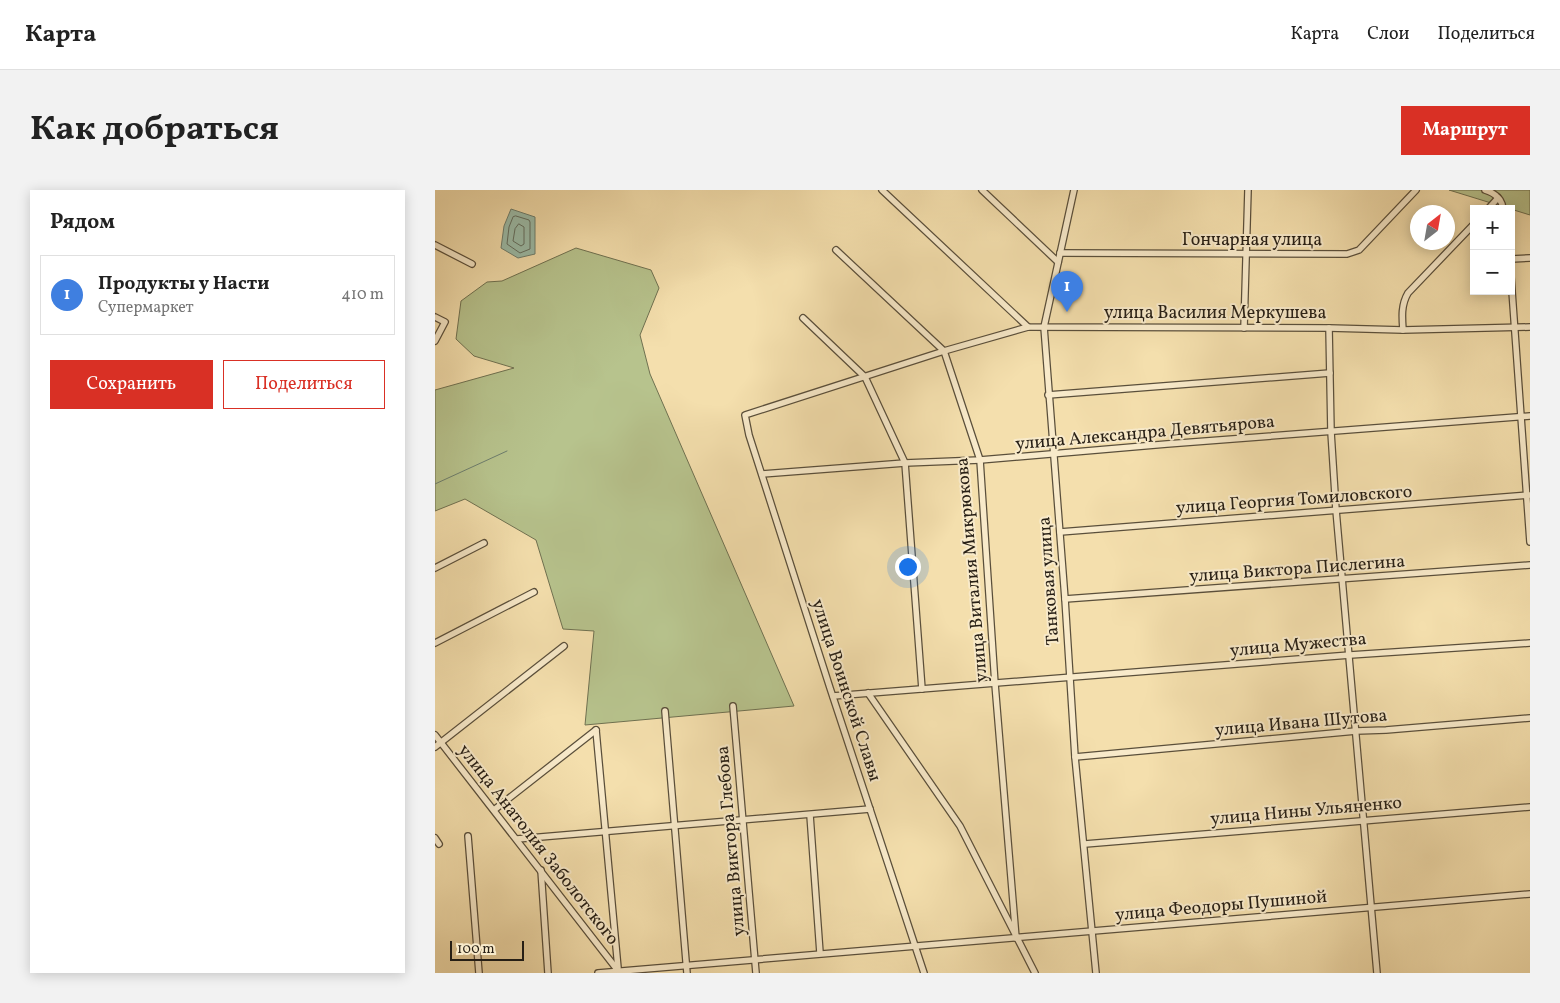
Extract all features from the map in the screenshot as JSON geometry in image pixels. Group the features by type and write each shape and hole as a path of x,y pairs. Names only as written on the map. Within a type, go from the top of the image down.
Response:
{"street":[{"path":"882,190 1027,327"},
{"path":"982,190 1058,262"},
{"name":"Танковая улица","path":"1074,190 1044,327 1075,757 1085,844 1096,973"},
{"path":"1244,328 1248,190"},
{"name":"Гончарная улица","path":"1060,252 1347,254 1359,250 1416,190"},
{"path":"1485,190 1494,193 1502,205"},
{"path":"1492,205 1498,198"},
{"path":"1403,330 1402,307 1404,299 1470,228"},
{"path":"435,245 472,264"},
{"name":"улица Виталия Микрюкова","path":"837,250 944,351 980,460 995,684 1016,938"},
{"path":"1515,259 1530,258"},
{"path":"1512,295 1530,542"},
{"path":"435,317 445,322 435,341"},
{"path":"803,318 865,377 905,464 922,689"},
{"name":"улица Василия Меркушева","path":"745,415 944,351 1027,327 1403,330 1530,328"},
{"path":"1329,328 1331,432 1336,510 1377,973"},
{"path":"1048,395 1330,373"},
{"name":"улица Воинской Славы","path":"745,415 833,696 924,973"},
{"name":"улица Александра Девятьярова","path":"762,474 1053,455 1167,444 1530,416"},
{"name":"улица Георгия Томиловского","path":"1060,532 1528,496"},
{"path":"435,568 484,543"},
{"name":"улица Виктора Пислегина","path":"1065,600 1530,565"},
{"path":"435,644 534,592"},
{"name":"улица Мужества","path":"833,696 1350,655 1530,643"},
{"path":"435,747 565,646"},
{"path":"868,694 960,826 1035,973"},
{"name":"улица Виктора Глебова","path":"733,706 756,973"},
{"path":"665,711 687,973"},
{"name":"улица Ивана Шутова","path":"1075,757 1356,731 1530,718"},
{"name":"улица Анатолия Заболотского","path":"494,810 596,730 604,832 619,972"},
{"name":"улица Анатолия Заболотского","path":"435,734 619,972"},
{"name":"улица Нины Ульяненко","path":"1085,844 1530,807"},
{"path":"517,839 870,809"},
{"path":"810,815 820,953"},
{"path":"468,836 479,973"},
{"path":"435,838 439,844"},
{"path":"541,870 549,973"},
{"name":"улица Феодоры Пушиной","path":"598,973 1530,894"}],"green space":[{"path":"1449,190 1530,190 1530,215 1515,210 1515,205 1498,205"},
{"path":"576,248 651,270 659,288 640,335 650,374 794,706 585,725 594,631 563,629 536,540 465,499 435,511 435,390 514,368 474,356 456,339 461,301 487,282 502,281"}],"water":[{"path":"511,209 535,217 535,254 518,258 501,248 504,226"}],"waterway":[{"path":"435,484 507,451"}],"place":[{"name":"Продукты у Насти","path":"1067,312"}]}
